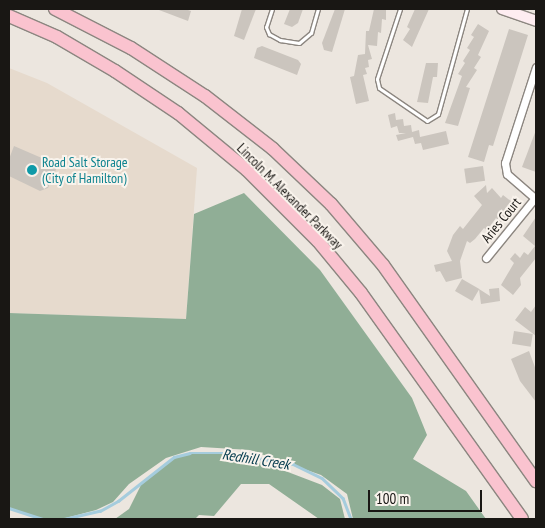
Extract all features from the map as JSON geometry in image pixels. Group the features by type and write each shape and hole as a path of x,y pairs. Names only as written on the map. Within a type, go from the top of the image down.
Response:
{"highway":[{"name":"Lincoln M. Alexander Parkway","path":"55,9 131,48 205,96 273,149 331,204 383,265 534,477"},
{"name":"Lincoln M. Alexander Parkway","path":"9,16 57,37 115,71 178,113 248,170 318,241 361,293 522,519"}],"street":[{"path":"502,9 536,21"},
{"path":"536,67 533,92 505,163 507,174 536,199"},
{"name":"Aries Court","path":"486,258 536,199"}],"lane":[{"path":"272,9 266,27 269,34 280,40 300,43 311,33 318,9"},
{"path":"400,9 377,79 379,88 427,121 438,114 467,9"}],"shaded area":[{"path":"9,68 47,83 197,168 186,319 9,313"}],"green space":[{"path":"244,193 320,270 412,398 427,435 413,459 466,491 486,519 353,519 347,494 321,475 250,450 201,447 166,458 129,484 113,502 96,510 62,519 42,519 9,508 9,313 186,319 194,214"},
{"path":"190,453 226,453 259,461 322,485 340,499 345,519 319,519 269,484 241,484 214,516 199,515 195,519 115,519 129,509 141,485 174,457"}],"building":[{"path":"185,9 191,11 188,21 159,10"},
{"path":"242,9 256,9 244,40 234,36"},
{"path":"290,9 303,9 298,23 292,27 284,24"},
{"path":"335,9 345,9 332,52 324,50 322,43"},
{"path":"374,9 386,9 386,20 382,19 381,33 378,32 377,46 368,45 372,59 368,60 369,67 365,68 367,74 363,75 369,101 356,104 350,77 354,76 358,55 365,54 366,31 369,31"},
{"path":"415,9 429,9 412,47 403,40 410,29 407,27"},
{"path":"478,24 489,31 478,55 481,57 474,68 477,70 466,87 470,88 458,126 445,123 462,76 458,74 470,50 467,48 474,37 471,35"},
{"path":"509,29 528,35 493,146 489,145 484,162 468,157"},
{"path":"262,46 298,60 301,64 297,75 254,58 257,48"},
{"path":"426,63 438,63 437,77 433,77 428,103 417,102"},
{"path":"395,113 396,120 403,119 404,126 411,125 412,132 419,130 420,137 446,131 449,144 423,150 421,143 415,144 413,137 398,141 396,135 406,133 399,133 397,126 391,128 388,115"},
{"path":"536,130 536,172 522,167"},
{"name":"Road Salt Storage (City of Hamilton)","path":"14,146 58,165 48,188 40,191 9,176 9,159"},
{"path":"483,166 485,181 466,183 464,169"},
{"path":"486,185 487,193 492,188 501,198 503,195 516,205 501,223 496,218 487,230 484,228 470,243 467,241 460,261 462,278 446,282 440,271 436,272 434,265 452,261 447,251 453,235 460,226 463,229 482,205 474,196"},
{"path":"536,217 536,258 520,278 521,285 513,295 501,285 514,263 510,259 515,253 520,258 524,252 528,255 535,246 523,236"},
{"path":"462,279 479,289 472,301 455,291"},
{"path":"499,288 500,301 481,304 479,289 490,296 489,289"},
{"path":"536,305 536,336 515,320 525,307 531,312"},
{"path":"514,331 533,334 531,347 512,344"},
{"path":"529,351 536,370 536,402 520,381 511,359"}],"waterway":[{"name":"Redhill Creek","path":"64,519 100,511 118,501 174,457 190,453 226,453 293,464 322,478 343,498 351,519"},
{"name":"Redhill Creek","path":"9,508 42,519"}],"place":[{"name":"Road Salt Storage (City of Hamilton)","path":"32,170"}]}
